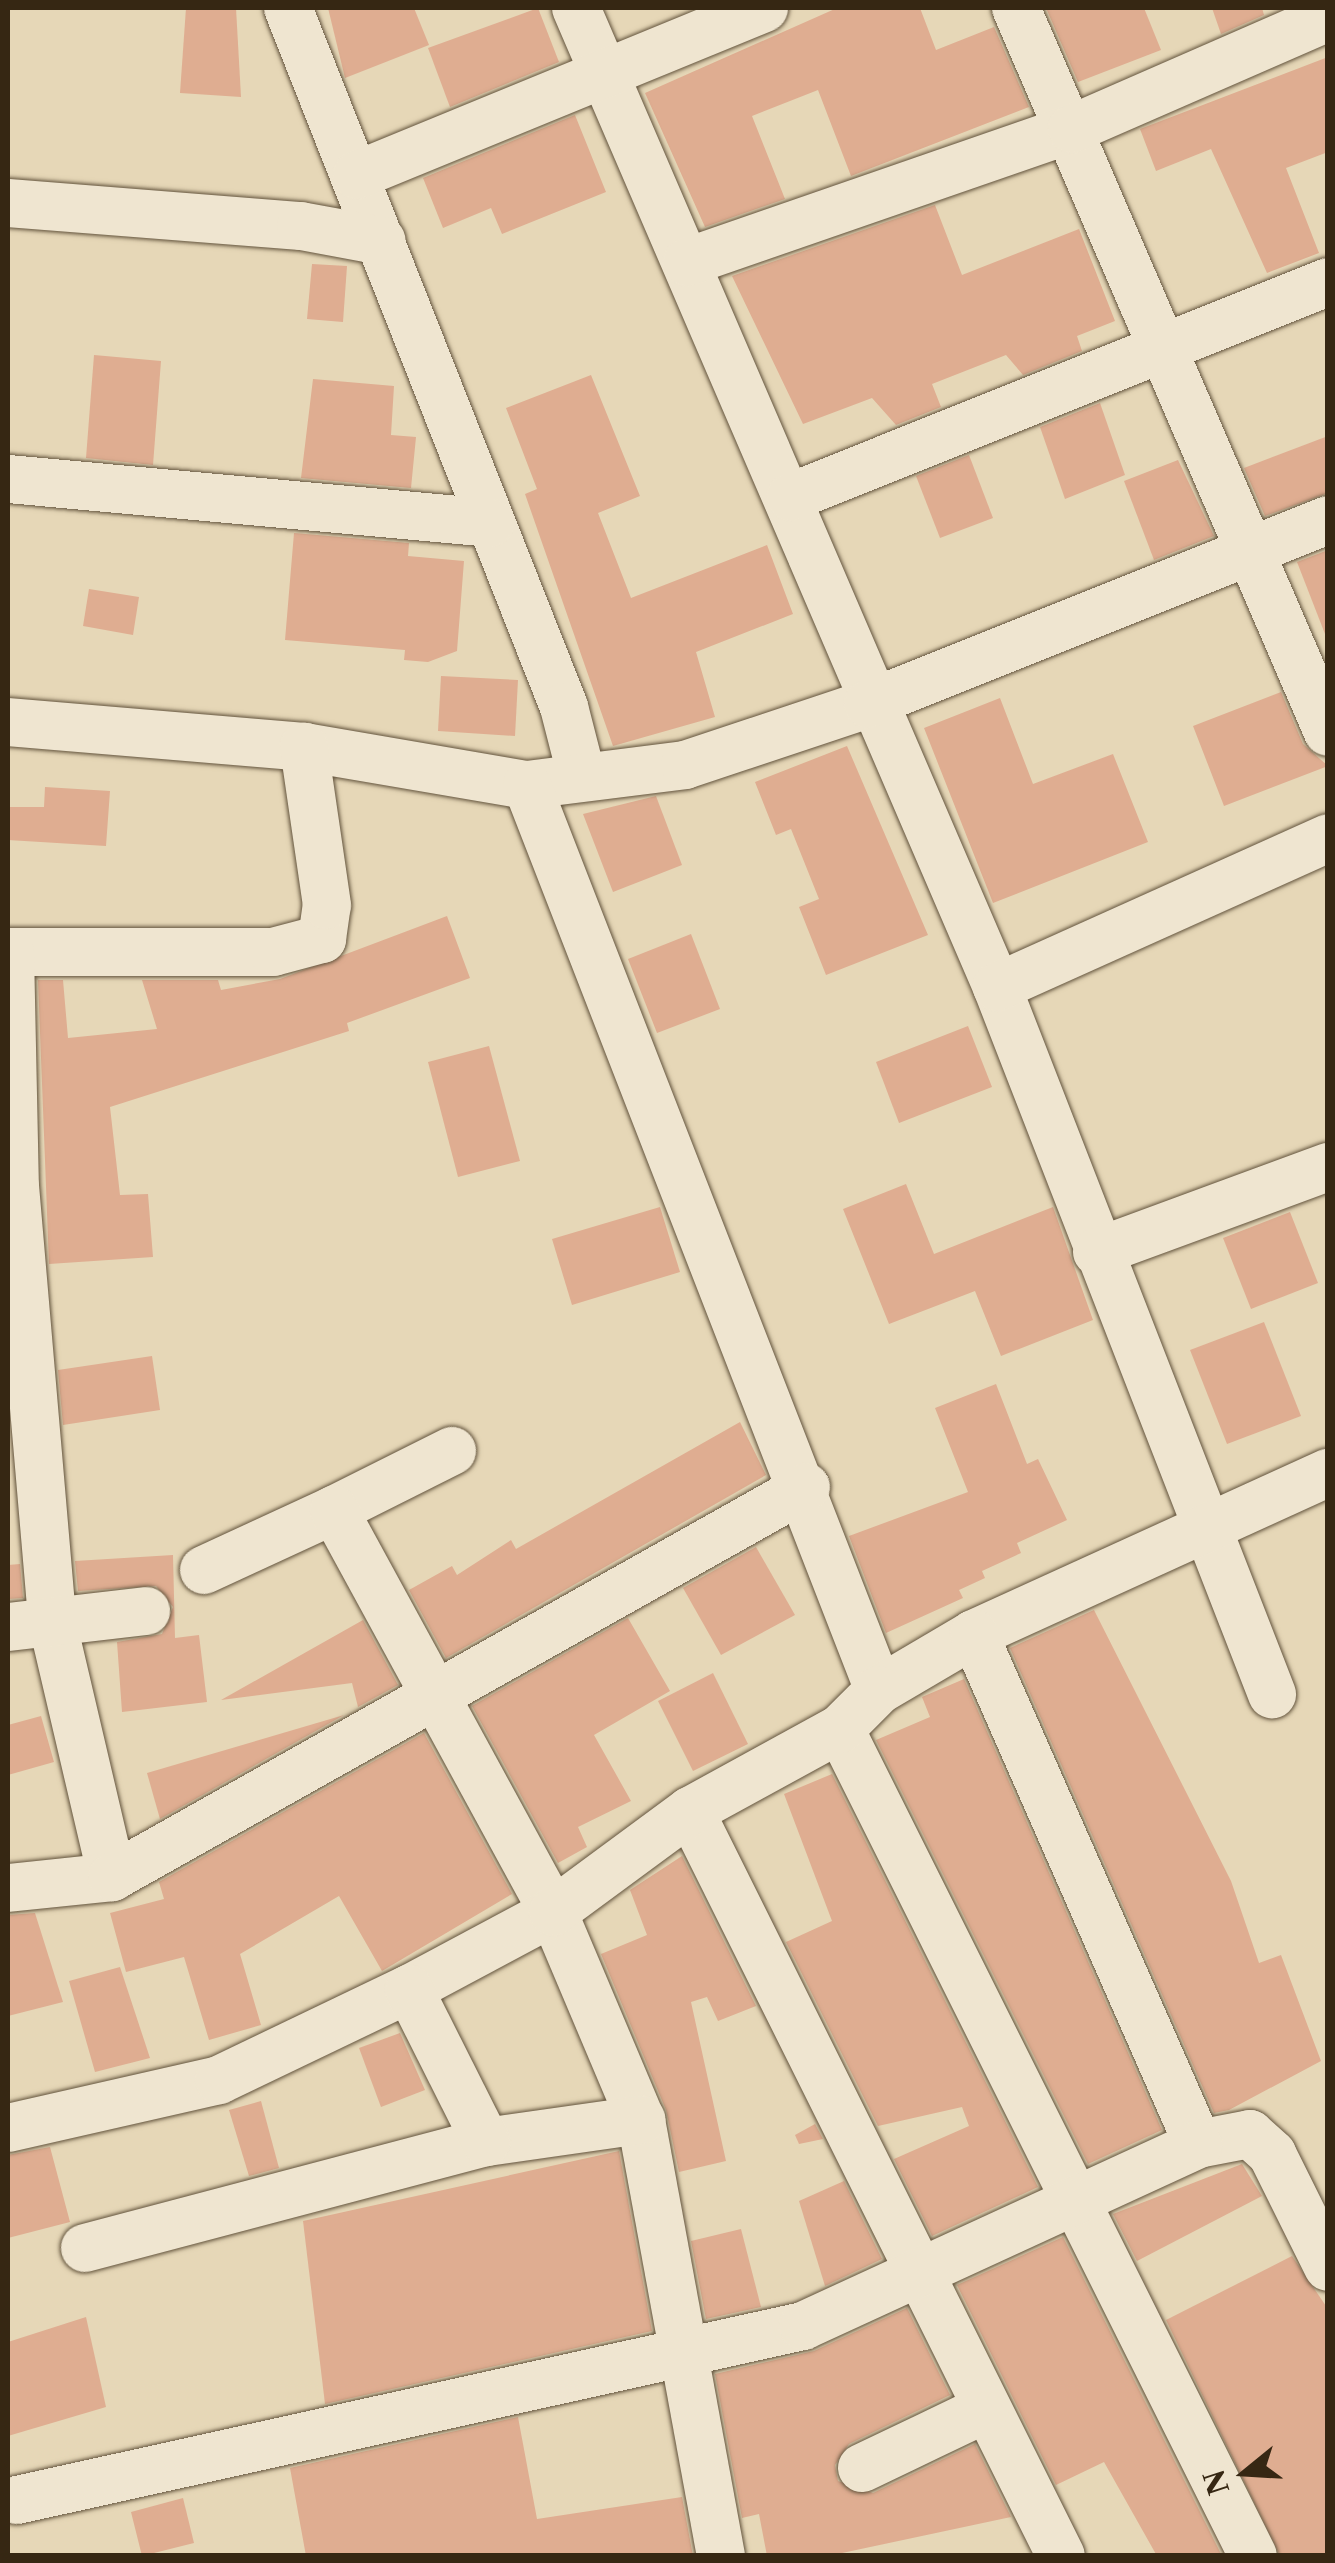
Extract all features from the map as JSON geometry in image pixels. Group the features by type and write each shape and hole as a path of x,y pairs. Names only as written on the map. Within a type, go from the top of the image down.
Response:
{"street":[{"path":"288,8 564,707 582,776"},
{"path":"576,8 792,497 868,704 997,987 1097,1252 1210,1521 1272,1694"},
{"path":"357,176 605,80 764,8"},
{"path":"1016,8 1072,129 1161,355 1256,552 1328,732"},
{"path":"687,262 1072,129 1328,17"},
{"path":"8,203 301,226 382,241"},
{"path":"792,497 1161,355 1328,282"},
{"path":"8,479 490,523"},
{"path":"8,722 304,747 526,785 685,766 868,704 1328,520"},
{"path":"112,1877 30,1626 12,1186 8,952 273,952 322,938 327,905 304,747"},
{"path":"526,785 806,1487 878,1690"},
{"path":"997,987 1328,838"},
{"path":"1097,1252 1328,1167"},
{"path":"204,1570 452,1451"},
{"path":"8,2128 219,2080 409,1988 552,1912 690,1812 840,1729 878,1690 974,1634 1210,1521 1328,1473"},
{"path":"8,1888 112,1877 440,1699 806,1487"},
{"path":"334,1510 440,1699 552,1912 641,2120 721,2556"},
{"path":"30,1626 146,1610"},
{"path":"974,1634 1198,2144"},
{"path":"840,1729 1253,2556"},
{"path":"690,1812 916,2274 1060,2556"},
{"path":"409,1988 486,2142"},
{"path":"85,2248 486,2142 641,2120"},
{"path":"16,2500 684,2359 803,2326 1198,2144 1250,2134 1272,2154 1328,2267"},
{"path":"862,2468 986,2409"}],"building":[{"path":"186,8 236,8 241,97 180,93"},
{"path":"328,8 414,8 429,45 345,78"},
{"path":"538,8 559,62 450,107 428,48"},
{"path":"837,8 920,8 936,50 994,27 1029,107 851,176 818,90 752,116 785,199 705,227 645,93"},
{"path":"1046,8 1144,8 1161,50 1078,82"},
{"path":"1212,8 1262,8 1264,15 1221,34"},
{"path":"1328,57 1328,152 1286,168 1319,253 1267,273 1211,149 1156,171 1140,129"},
{"path":"575,115 606,192 502,234 491,208 443,228 423,178"},
{"path":"935,205 962,275 1079,229 1115,321 1077,336 1082,351 1023,375 1006,355 932,384 941,407 896,425 872,398 803,424 732,276"},
{"path":"312,264 347,266 343,322 307,319"},
{"path":"94,355 161,361 153,465 86,458"},
{"path":"591,375 640,496 598,513 631,598 767,545 793,614 696,652 715,717 613,746 525,494 537,489 506,408"},
{"path":"313,379 394,386 391,435 416,437 411,488 301,478"},
{"path":"1100,403 1125,475 1065,499 1040,427"},
{"path":"1328,436 1328,493 1265,516 1244,468"},
{"path":"969,455 993,518 940,538 916,476"},
{"path":"1178,460 1214,536 1154,560 1124,481"},
{"path":"294,533 409,543 408,556 464,561 457,651 428,662 404,660 405,650 285,640"},
{"path":"1328,550 1328,634 1325,634 1297,562"},
{"path":"89,589 139,597 133,635 83,626"},
{"path":"441,676 518,680 515,736 438,731"},
{"path":"1281,692 1303,744 1328,766 1224,806 1193,726"},
{"path":"1000,698 1033,784 1113,754 1148,842 993,903 924,728"},
{"path":"847,746 928,935 826,975 799,907 819,899 791,829 776,835 755,782"},
{"path":"45,787 110,791 106,846 8,840 8,807 44,807"},
{"path":"656,796 682,865 613,892 583,814"},
{"path":"447,916 470,978 347,1023 349,1031 110,1107 120,1195 148,1194 153,1257 49,1264 38,980 63,980 68,1038 157,1029 142,980 218,980 221,990 280,979"},
{"path":"691,934 720,1009 657,1033 628,959"},
{"path":"968,1026 992,1087 899,1123 876,1062"},
{"path":"489,1046 520,1161 458,1177 428,1062"},
{"path":"906,1184 934,1254 1053,1207 1093,1320 1001,1356 975,1291 889,1324 843,1209"},
{"path":"660,1207 680,1272 572,1305 552,1239"},
{"path":"1290,1212 1318,1283 1251,1309 1223,1238"},
{"path":"1264,1322 1301,1416 1227,1444 1190,1350"},
{"path":"152,1356 160,1410 63,1425 58,1370"},
{"path":"996,1384 1027,1464 1038,1459 1067,1520 1017,1543 1021,1553 982,1571 985,1578 959,1590 963,1598 886,1633 849,1536 968,1492 935,1408"},
{"path":"740,1422 766,1475 446,1658 409,1590 452,1566 457,1575 511,1540 516,1549"},
{"path":"756,1547 795,1615 721,1655 683,1588"},
{"path":"173,1555 175,1638 199,1635 207,1702 122,1712 117,1642 162,1634 173,1607 156,1586 78,1591 75,1561"},
{"path":"20,1564 23,1598 8,1599 8,1565"},
{"path":"1094,1610 1231,1881 1259,1963 1281,1955 1321,2061 1229,2110 1214,2113 1010,1648"},
{"path":"628,1618 670,1691 594,1735 631,1801 578,1827 587,1847 558,1863 472,1706"},
{"path":"363,1620 398,1685 358,1707 352,1683 221,1700"},
{"path":"713,1673 748,1744 693,1771 658,1701"},
{"path":"964,1679 1162,2130 1088,2164 876,1740 930,1717 922,1697"},
{"path":"344,1715 160,1819 147,1773"},
{"path":"41,1716 54,1762 8,1775 8,1725"},
{"path":"424,1733 512,1894 382,1971 339,1896 240,1954 261,2025 209,2040 184,1957 126,1972 110,1913 164,1899 159,1882"},
{"path":"832,1774 1038,2187 932,2236 894,2159 969,2126 962,2107 878,2126 786,1942 832,1921 784,1794"},
{"path":"682,1856 756,2006 718,2021 707,1997 691,2002 726,2161 679,2172 666,2110 601,1954 647,1935 630,1890"},
{"path":"35,1913 63,2002 8,2016 8,1915"},
{"path":"120,1967 150,2058 95,2072 69,1981"},
{"path":"400,2033 425,2090 381,2107 359,2048"},
{"path":"261,2101 279,2168 249,2176 229,2110"},
{"path":"815,2124 823,2139 799,2144 795,2135"},
{"path":"50,2147 70,2222 8,2238 8,2155"},
{"path":"619,2151 652,2331 325,2404 303,2221"},
{"path":"1242,2164 1262,2196 1137,2261 1113,2214"},
{"path":"844,2181 882,2259 825,2286 799,2201"},
{"path":"741,2229 761,2307 706,2319 691,2241"},
{"path":"1063,2237 1222,2556 1157,2556 1104,2462 1056,2485 957,2285"},
{"path":"1292,2256 1328,2309 1328,2556 1280,2556 1166,2320"},
{"path":"907,2308 950,2395 849,2444 835,2465 838,2481 873,2493 975,2444 1011,2517 828,2556 767,2556 759,2514 742,2518 715,2374 814,2351"},
{"path":"86,2317 106,2407 8,2436 8,2342"},
{"path":"518,2417 537,2519 682,2497 693,2556 306,2556 290,2468"},
{"path":"183,2498 194,2543 142,2556 131,2512"}]}
